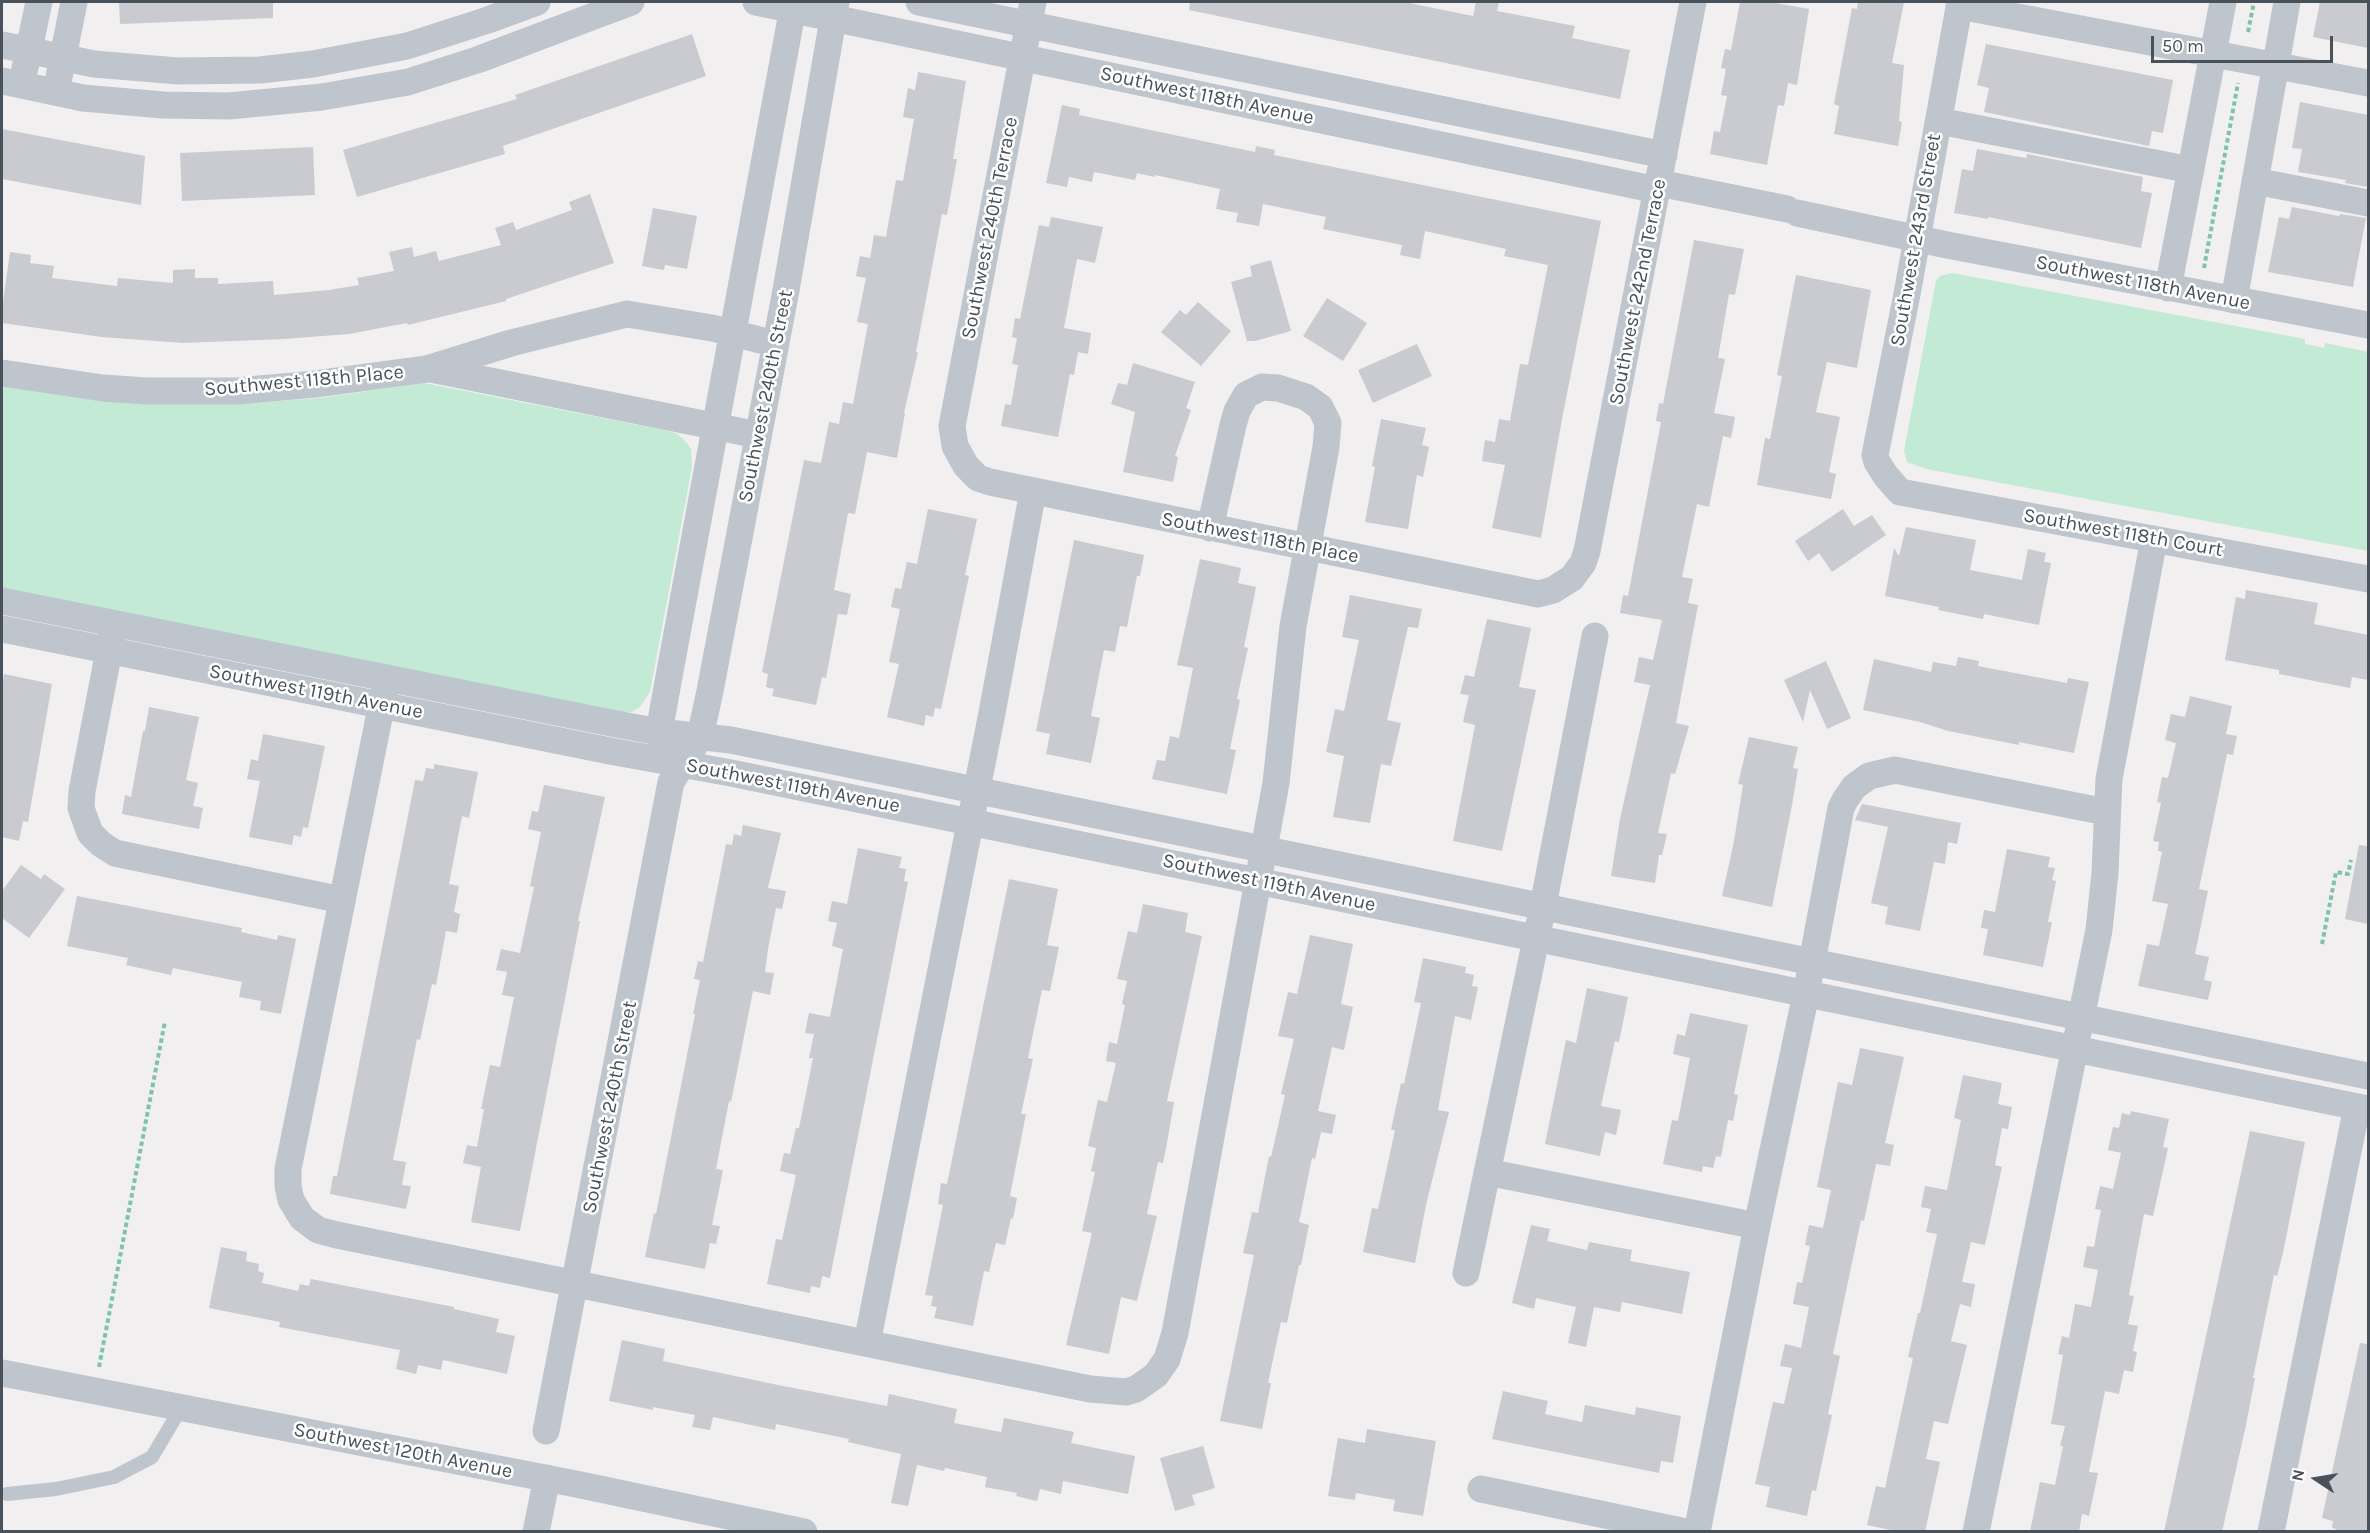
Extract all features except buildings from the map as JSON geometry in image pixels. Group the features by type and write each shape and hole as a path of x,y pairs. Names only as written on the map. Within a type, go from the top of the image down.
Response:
{"street":[{"path":"39,2 28,51 11,83 56,93 111,101 218,106 351,93 408,82 477,60 631,2"},
{"path":"56,93 74,2"},
{"path":"2,45 94,64 178,71 260,70 313,64 407,46 537,2"},
{"name":"Southwest 118th Avenue","path":"756,2 834,9 1022,58 1658,187 1792,211 1917,239 2368,325"},
{"name":"Southwest 118th Avenue","path":"919,2 1031,13 1664,155"},
{"name":"Southwest 242nd Terrace","path":"1572,578 1583,563 1590,539 1693,2"},
{"path":"2168,288 2223,2"},
{"path":"2234,300 2287,2"},
{"path":"1960,4 2368,83"},
{"name":"Southwest 243rd Street","path":"1886,476 1875,455 1960,4"},
{"name":"Southwest 240th Street","path":"674,769 659,732 793,5"},
{"name":"Southwest 240th Street","path":"546,1431 674,769 700,737 776,344 834,9"},
{"name":"Southwest 240th Terrace","path":"957,453 952,431 954,413 1031,13"},
{"path":"1939,121 2191,170"},
{"path":"2255,181 2368,203"},
{"name":"Southwest 118th Place","path":"2,373 103,388 190,392 237,391 315,384 427,369 511,343 627,314 776,344"},
{"path":"511,343 505,365 509,377 519,386"},
{"name":"Southwest 118th Place","path":"427,369 758,435"},
{"path":"387,678 288,1169 291,1200 311,1226 326,1233 1102,1391 1126,1392 1136,1389 1156,1376 1167,1359 1175,1333 1279,762 1293,626 1325,457 1328,423 1320,407 1298,393 1278,388 1262,387 1250,392 1242,400 1233,425 1210,528"},
{"name":"Southwest 118th Place","path":"957,453 978,478 990,482 1308,548 1538,594 1553,590 1572,578"},
{"name":"Southwest 118th Court","path":"1886,476 1897,491 1903,493 2368,579"},
{"path":"867,1343 1033,491"},
{"path":"1976,1532 2076,1050 2103,902 2106,812 2114,744 2154,539"},
{"name":"Southwest 119th Avenue","path":"2,601 111,638 381,705 674,769 970,822 2363,1108"},
{"name":"Southwest 119th Avenue","path":"2,629 111,638 387,678 659,732 731,740 2368,1076"},
{"path":"1466,1273 1543,906 1594,636"},
{"path":"111,638 82,791 81,808 90,833 101,844 116,853 342,900"},
{"path":"1697,1532 1841,808 1848,794 1869,776 1887,770 1902,771 2106,812"},
{"path":"2271,1532 2363,1108"},
{"path":"1487,1172 1757,1226"},
{"name":"Southwest 120th Avenue","path":"2,1373 547,1478 804,1532"},
{"path":"536,1532 547,1478"},
{"path":"1481,1489 1686,1532"}],"lane":[{"path":"7,1494 56,1489 114,1477 152,1457 181,1408"}],"path":[{"path":"2248,32 2254,2"},
{"path":"2204,269 2238,83"},
{"path":"2322,944 2337,872 2348,874 2351,860"},
{"path":"94,1392 165,1021"}],"green space":[{"path":"1952,273 2305,339 2305,344 2324,348 2325,343 2368,352 2368,551 1926,469 1907,462 1904,451 1936,281 1940,276"},
{"path":"424,383 669,431 677,434 691,449 692,467 650,692 640,707 632,712 614,715 2,592 2,385 251,403 320,398"}]}
